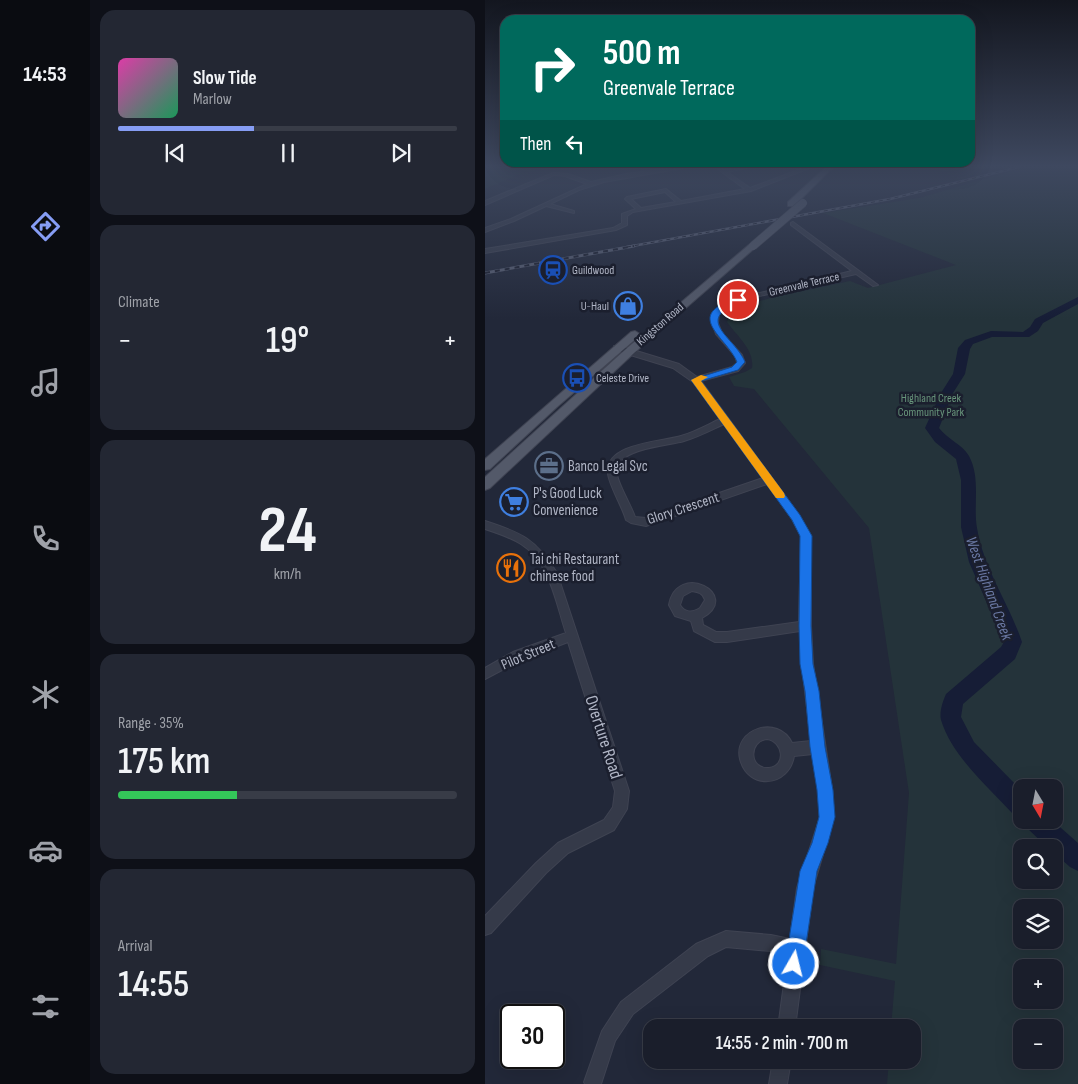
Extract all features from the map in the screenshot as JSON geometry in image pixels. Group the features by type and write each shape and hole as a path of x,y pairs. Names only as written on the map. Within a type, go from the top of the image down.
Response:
{"main road":[{"name":"Kingston Road","path":"747,246 777,218"},
{"name":"Kingston Road","path":"485,466 747,246 784,218"},
{"name":"Kingston Road","path":"485,485 624,350"}],"street":[{"path":"485,230 520,218"},
{"path":"485,251 614,229 625,224 624,218"},
{"path":"793,224 855,272 875,285"},
{"name":"Greenvale Terrace","path":"696,380 735,369 741,362 739,357 719,334 715,323 716,314 722,306 749,297 855,272"},
{"path":"624,350 676,366 696,380 800,524 806,536 805,626 807,664 825,790 827,817 820,843 809,871 796,948 787,1019"},
{"name":"Glory Crescent","path":"725,420 682,439 630,450 615,460 611,468 612,474 629,510 631,520 646,522 768,480"},
{"name":"Overture Road","path":"485,526 526,540 538,551 553,576 622,791 621,809 609,825 563,848 541,868 485,927"},
{"path":"696,616 698,628 715,637 805,626"},
{"name":"Pilot Street","path":"485,674 517,656 572,636"},
{"path":"788,750 818,747"},
{"path":"593,1082 608,1037 627,1008 702,950 726,939 771,943 796,948"},
{"path":"779,1084 781,1069"}],"green space":[{"name":"Highland Creek Community Park","path":"835,218 1078,218 1078,1084 887,1084 888,1069 921,1069 921,1019 892,1019 895,981 820,965 821,949 896,964 909,793 869,528 754,389 734,386 729,377 752,368 752,361 748,349 727,322 732,309 774,297 850,281 868,288 956,265"}],"waterway":[{"name":"West Highland Creek","path":"1013,798 967,749 951,718 953,700 1008,653 1013,642 977,562 969,527 968,480 963,458 957,451 940,439 932,428 947,393 959,374 964,348 969,342 991,334 1025,335 1034,329 1039,321 1078,300"},
{"name":"West Highland Creek","path":"1045,829 1078,859"}],"railway":[{"path":"627,247 788,218"},
{"path":"485,273 634,246"}],"slow traffic":[{"path":"704,377 696,380 780,496"}],"place":[{"name":"Guildwood","path":"553,270"},
{"name":"U-Haul","path":"628,306"},
{"name":"Celeste Drive","path":"577,378"},
{"name":"Banco Legal Svc","path":"549,466"},
{"name":"P's Good Luck Convenience","path":"514,502"},
{"name":"Tai chi Restaurant chinese food","path":"511,568"}],"route":[{"path":"738,300 719,308 715,323 719,334 739,357 741,362 735,369 696,380 805,530 807,664 825,790 827,817 820,843 809,871 794,964"}]}
